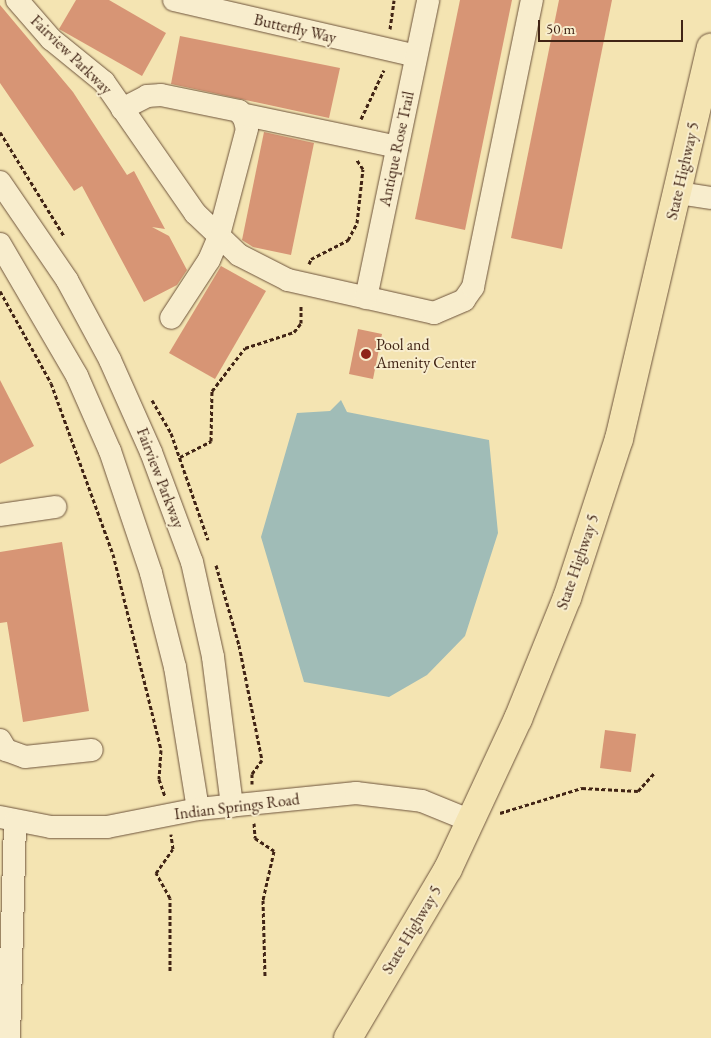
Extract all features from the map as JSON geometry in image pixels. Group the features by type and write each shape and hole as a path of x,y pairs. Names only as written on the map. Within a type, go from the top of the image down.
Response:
{"main road":[{"name":"State Highway 5","path":"348,1038 426,910 471,821 518,718 589,531 621,429 711,48"}],"street":[{"name":"Fairview Parkway","path":"17,0 51,40 104,82 218,239 265,270 304,285 434,313 464,300 473,287 532,0"},
{"name":"Butterfly Way","path":"174,0 416,56"},
{"name":"Antique Rose Trail","path":"366,298 428,0"},
{"path":"122,108 147,96 161,95 397,147"},
{"path":"171,318 209,260 218,239 247,129 241,114"},
{"name":"Fairview Parkway","path":"0,182 67,280 110,360 151,452 192,562 214,658 232,806"},
{"path":"678,193 711,198"},
{"path":"0,244 72,368 110,451 151,573 174,667 198,809"},
{"path":"0,515 55,507"},
{"path":"0,740 6,750 25,757 92,750"},
{"name":"Indian Springs Road","path":"8,819 107,827 198,809 386,793 422,801 471,821"},
{"path":"8,819 9,1038"}],"path":[{"path":"180,457 211,441 212,391 245,348 294,332 300,323 304,285 311,259 348,240 356,223 363,169 352,151 354,138 374,86 383,77 394,0"},
{"path":"0,291 51,383 113,554 161,750 159,779 169,816 173,849 156,873 170,898 170,971"},
{"path":"471,821 582,788 638,791 654,773"}],"water":[{"path":"341,400 347,412 489,440 498,533 465,636 427,675 389,697 304,682 261,537 297,413 330,411"}],"building":[{"path":"76,0 109,0 166,33 142,76 59,29"},
{"path":"460,0 512,0 465,230 415,219"},
{"path":"559,0 612,0 562,249 511,238"},
{"path":"0,5 73,92 127,175 134,171 165,229 152,227 169,236 187,270 177,285 144,302 82,186 74,191 0,83"},
{"path":"180,36 340,68 329,118 171,84"},
{"path":"264,132 314,143 291,255 253,247 242,240"},
{"path":"221,266 266,291 215,379 169,353"},
{"name":"Pool and Amenity Center","path":"358,329 382,334 373,379 349,374"},
{"path":"0,380 34,446 0,464"},
{"path":"62,542 89,711 23,722 7,622 0,623 0,552"},
{"path":"605,730 636,734 631,772 600,768"}],"place":[{"name":"Pool and Amenity Center","path":"366,354"}]}
